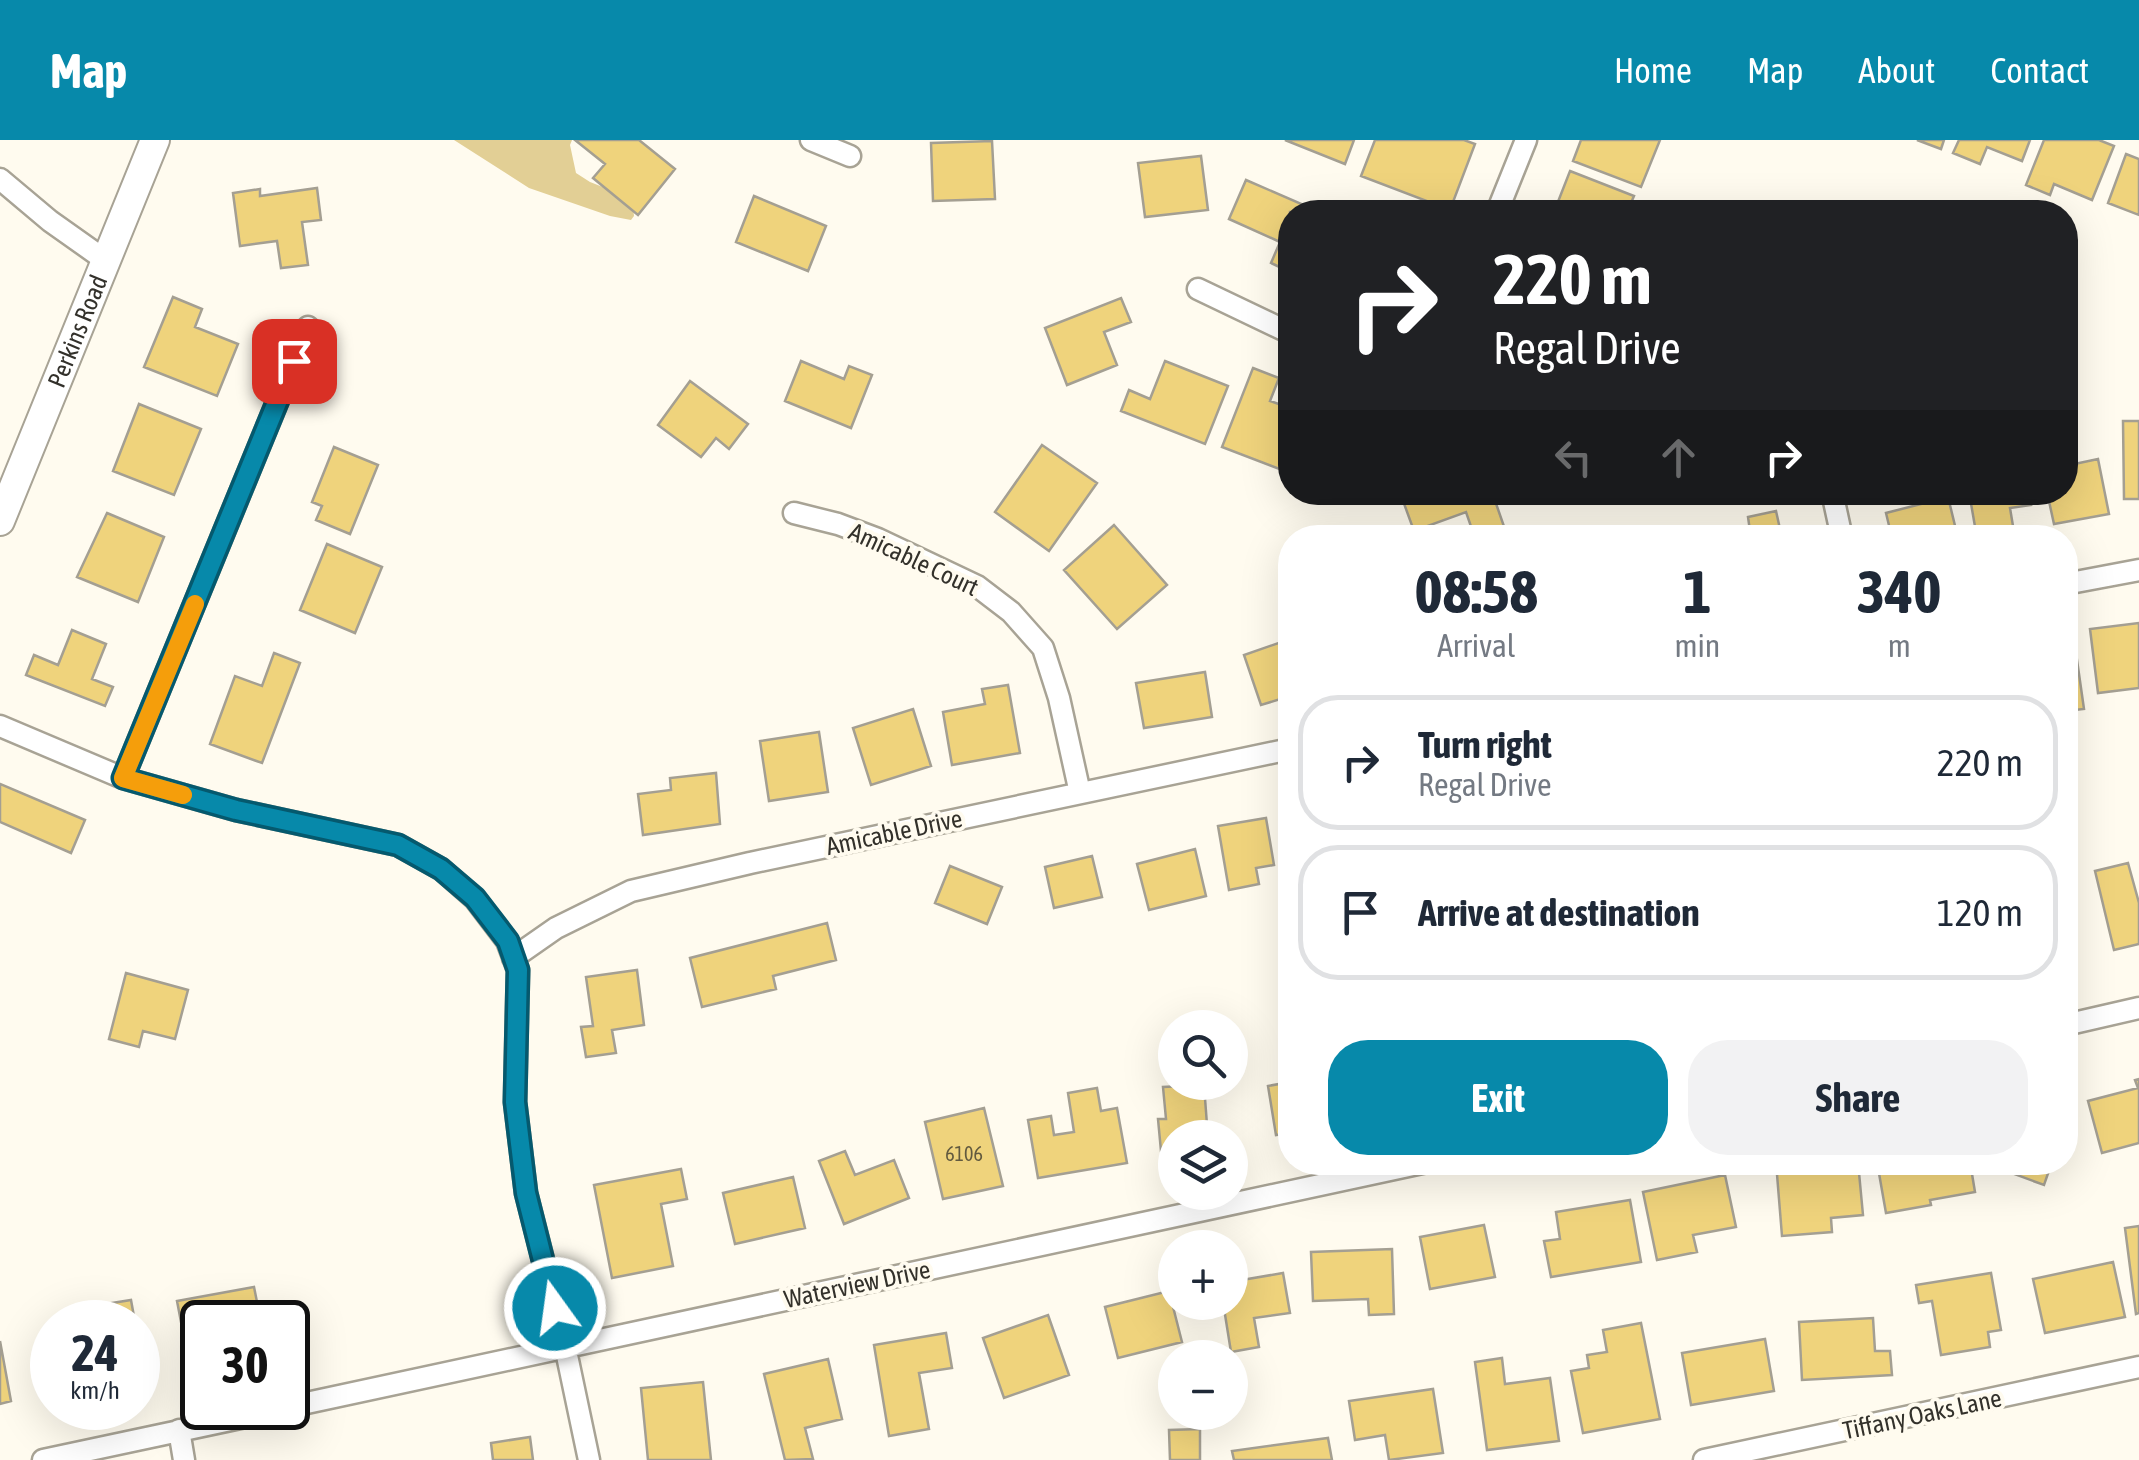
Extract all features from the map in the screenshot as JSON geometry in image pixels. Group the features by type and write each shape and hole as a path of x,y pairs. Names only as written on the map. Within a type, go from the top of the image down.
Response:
{"main road":[{"name":"Perkins Road","path":"0,521 155,140"}],"street":[{"path":"811,140 850,156"},
{"path":"1502,200 1526,140"},
{"path":"0,179 50,222 105,260"},
{"path":"1198,289 1278,327"},
{"path":"123,778 308,326"},
{"name":"Amicable Court","path":"794,513 878,539 978,586 1011,612 1043,648 1059,698 1080,792"},
{"path":"2078,582 2139,570"},
{"path":"0,726 123,778 236,810 398,845 441,869 475,898 508,941 518,970 515,1102 526,1193 589,1460"},
{"name":"Amicable Drive","path":"513,958 556,928 631,892 750,863 1278,751"},
{"path":"2078,1021 2139,1008"},
{"name":"Waterview Drive","path":"310,1403 1367,1175"},
{"name":"Tiffany Oaks Lane","path":"1704,1460 2138,1373"},
{"path":"179,1430 184,1460"},
{"name":"Waterview Drive","path":"43,1460 179,1430"}],"shaded area":[{"path":"454,140 572,140 576,173 613,191 633,206 634,216 631,220 610,216 529,188"}],"building":[{"path":"575,140 639,140 675,169 638,215 593,178 605,164"},
{"path":"1285,140 1354,140 1345,164"},
{"path":"1375,140 1464,140 1475,144 1454,200 1424,200 1361,176"},
{"path":"1581,140 1660,140 1641,187 1573,161"},
{"path":"1917,140 1944,140 1941,149"},
{"path":"1959,140 2030,140 2022,161 1987,147 1980,164 1953,153"},
{"path":"2044,140 2099,140 2114,146 2092,200 2054,184 2050,195 2026,185"},
{"path":"992,141 995,199 933,201 931,143"},
{"path":"2126,154 2139,159 2139,215 2108,203"},
{"path":"1201,156 1208,210 1145,217 1138,163"},
{"path":"1570,171 1634,196 1632,200 1559,200"},
{"path":"1246,180 1292,200 1278,200 1278,241 1229,219"},
{"path":"317,188 321,220 302,222 308,265 281,268 277,241 240,246 233,193 260,189 260,196"},
{"path":"754,196 826,226 808,271 736,242"},
{"path":"1278,247 1278,266 1271,263"},
{"path":"173,297 202,309 195,327 238,344 217,396 144,367"},
{"path":"1121,298 1131,322 1104,332 1117,365 1067,385 1045,328"},
{"path":"801,361 844,379 849,366 872,375 851,428 785,401"},
{"path":"1165,361 1228,386 1205,444 1121,411 1129,390 1150,399"},
{"path":"1253,368 1278,378 1270,401 1278,404 1278,468 1222,447"},
{"path":"690,381 748,424 729,449 716,438 701,457 658,425"},
{"path":"139,404 201,429 174,495 113,471"},
{"path":"2123,421 2139,421 2139,499 2124,499"},
{"path":"1042,445 1097,483 1049,551 995,512"},
{"path":"334,447 378,465 350,534 316,520 322,506 312,502"},
{"path":"2098,459 2109,514 2054,524 2050,505 2078,505 2078,463"},
{"path":"1405,505 1497,505 1503,525 1470,525 1466,512 1430,525 1412,525"},
{"path":"1917,505 1950,505 1955,525 1889,525 1886,513"},
{"path":"1971,505 2031,505 2010,508 2013,525 1975,525"},
{"path":"1776,511 1779,525 1749,525 1748,517"},
{"path":"107,513 164,537 138,602 77,577"},
{"path":"1114,525 1167,585 1117,629 1064,570"},
{"path":"327,544 382,567 355,633 300,610"},
{"path":"2139,623 2139,688 2098,693 2090,629"},
{"path":"72,630 106,644 92,679 113,687 105,706 26,675 34,655 58,665"},
{"path":"1278,643 1278,700 1261,705 1244,655"},
{"path":"274,653 300,663 262,763 210,744 235,676 262,686"},
{"path":"2078,667 2084,709 2078,710"},
{"path":"1205,672 1212,717 1144,728 1136,683"},
{"path":"1008,685 1020,753 952,765 943,712 985,704 982,689"},
{"path":"913,709 931,766 871,785 853,728"},
{"path":"819,732 828,792 769,801 760,741"},
{"path":"716,773 720,824 643,835 638,794 671,790 670,778"},
{"path":"0,784 85,820 71,853 0,822"},
{"path":"1266,818 1274,865 1256,868 1259,884 1229,890 1218,826"},
{"path":"1195,849 1206,896 1149,910 1137,864"},
{"path":"1092,856 1102,897 1054,908 1045,867"},
{"path":"2128,863 2139,903 2139,944 2114,950 2095,871"},
{"path":"950,866 1002,887 987,924 935,903"},
{"path":"827,923 836,960 773,976 776,989 702,1007 690,958"},
{"path":"637,970 644,1025 612,1030 616,1053 586,1057 581,1027 593,1026 586,977"},
{"path":"126,973 188,990 175,1039 143,1031 139,1047 109,1039"},
{"path":"2139,1079 2139,1143 2102,1153 2088,1101 2138,1088 2135,1080"},
{"path":"1278,1084 1278,1135 1276,1135 1268,1086"},
{"path":"1097,1088 1101,1111 1117,1108 1127,1163 1038,1178 1028,1120 1051,1116 1054,1135 1074,1132 1068,1093"},
{"path":"1164,1100 1205,1100 1207,1120 1158,1119 1166,1119"},
{"path":"984,1108 1003,1186 943,1199 925,1122"},
{"path":"845,1151 855,1175 894,1160 909,1198 844,1224 819,1161"},
{"path":"681,1169 687,1199 661,1204 673,1266 612,1278 594,1185"},
{"path":"1725,1175 1736,1227 1693,1235 1697,1252 1657,1260 1643,1192"},
{"path":"1777,1175 1859,1175 1863,1215 1831,1218 1832,1232 1782,1236"},
{"path":"1879,1175 1972,1175 1975,1192 1886,1213"},
{"path":"2017,1175 2047,1175 2044,1185"},
{"path":"793,1177 805,1228 735,1244 723,1193"},
{"path":"1630,1200 1641,1262 1551,1277 1544,1241 1560,1239 1556,1212"},
{"path":"1484,1225 1495,1277 1430,1289 1420,1237"},
{"path":"2139,1226 2139,1313 2136,1314 2125,1228"},
{"path":"1392,1249 1394,1314 1369,1315 1368,1299 1313,1301 1311,1252"},
{"path":"2113,1262 2125,1317 2045,1333 2033,1279"},
{"path":"1283,1273 1290,1313 1254,1318 1259,1347 1248,1349 1248,1340 1229,1340 1226,1320 1248,1320 1248,1279"},
{"path":"1991,1273 2001,1330 1988,1332 1990,1347 1941,1355 1932,1301 1919,1303 1916,1285"},
{"path":"254,1287 257,1300 182,1300"},
{"path":"1158,1294 1158,1320 1176,1320 1181,1340 1158,1340 1158,1348 1118,1358 1105,1307"},
{"path":"1048,1315 1069,1375 1004,1398 983,1338"},
{"path":"1873,1318 1875,1351 1890,1351 1892,1375 1802,1380 1799,1322"},
{"path":"1641,1323 1660,1419 1583,1433 1571,1371 1589,1368 1587,1355 1607,1352 1603,1330"},
{"path":"946,1333 952,1368 919,1373 929,1429 889,1436 874,1345"},
{"path":"1765,1339 1774,1391 1691,1405 1682,1353"},
{"path":"0,1341 11,1401 0,1404"},
{"path":"1502,1358 1505,1384 1550,1378 1559,1441 1487,1450 1475,1362"},
{"path":"828,1359 842,1419 805,1428 813,1459 785,1460 764,1374"},
{"path":"703,1382 711,1460 648,1460 641,1388"},
{"path":"1433,1389 1443,1453 1389,1460 1385,1435 1355,1440 1349,1401"},
{"path":"1169,1430 1200,1430 1200,1460 1170,1460"},
{"path":"530,1437 533,1460 493,1460 491,1443"},
{"path":"1328,1438 1332,1460 1234,1460 1232,1451"}],"slow traffic":[{"path":"183,795 123,778 195,604"}],"route":[{"path":"294,361 123,778 236,810 398,845 441,869 475,898 508,941 518,970 515,1102 526,1193 555,1308"}]}
